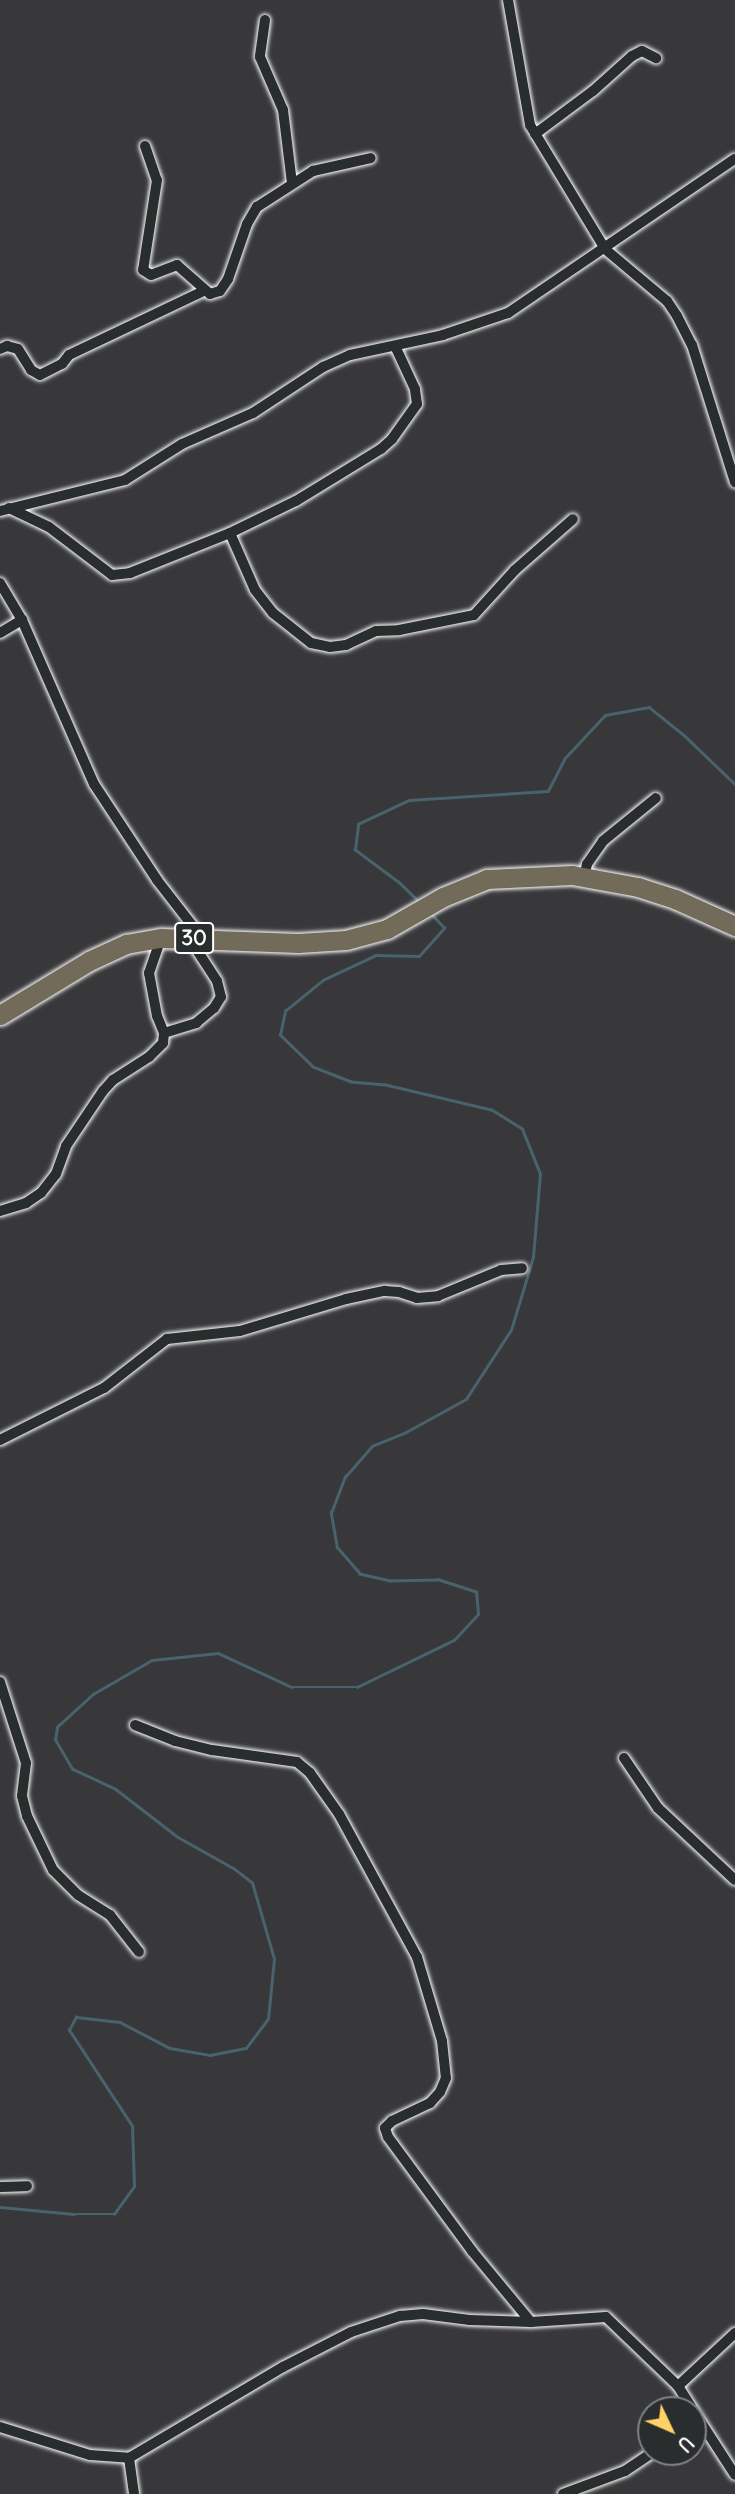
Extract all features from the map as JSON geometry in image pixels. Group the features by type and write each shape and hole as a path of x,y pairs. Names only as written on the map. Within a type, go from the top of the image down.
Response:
{"highway":[{"name":"30","path":"0,1015 102,954 126,944 161,938 275,943 337,941 371,935 443,897 487,879 512,876 584,877 638,887 675,899 735,926"}],"street":[{"path":"508,0 527,114 535,134 606,249 667,301 677,316 692,345 735,482"},
{"path":"265,20 260,57 283,110 292,183"},
{"path":"535,134 593,91 632,56 642,51 656,58"},
{"path":"145,146 157,180 143,270 148,275 177,265 204,292 215,294 224,287 251,215 292,183 320,169 371,158"},
{"path":"4,510 125,480 181,444 253,413 337,360 369,349 395,346 508,313 735,159"},
{"path":"0,349 7,346 18,349 31,370 40,375 62,364 69,355 204,292"},
{"path":"4,510 49,527 112,575 130,573 230,533 296,501 381,449 392,439 417,404 415,389 395,346"},
{"path":"230,533 256,590 273,613 311,643 330,647 346,645 376,631 399,631 474,615 515,570 573,519"},
{"path":"0,583 22,620 94,784 196,938 216,981 221,997 214,1008 197,1023 164,1033"},
{"path":"0,633 22,620"},
{"path":"584,877 587,864 603,841 656,798"},
{"path":"0,1211 26,1203 41,1193 56,1174 63,1151 103,1091 117,1076 156,1052 163,1043 164,1033 149,973 161,938"},
{"path":"0,1440 104,1388 167,1339 240,1331 346,1298 385,1291 417,1298 438,1296 501,1269 522,1268"},
{"path":"0,1682 26,1763 22,1796 27,1816 53,1870 78,1895 110,1914 139,1952"},
{"path":"135,1725 175,1741 212,1750 297,1762 310,1773 339,1814 417,1957 442,2041 446,2078 440,2092 430,2103 392,2121 386,2128 388,2137 472,2251 531,2322"},
{"path":"624,1758 658,1808 735,1880"},
{"path":"0,2187 27,2186"},
{"path":"0,2427 90,2455 129,2458 283,2367 351,2332 400,2316 422,2314 470,2320 531,2322 606,2317 678,2386 684,2396"},
{"path":"678,2386 735,2333"},
{"path":"707,2433 735,2474"},
{"path":"129,2458 134,2494"},
{"path":"563,2494 625,2471 637,2463"}],"waterway":[{"path":"419,902 398,882 355,850 358,824 409,800 548,791 564,759 605,715 649,707 684,735 735,784"},
{"path":"0,2207 74,2214 114,2214 134,2186 132,2126 69,2030 76,2017 120,2022 170,2048 210,2055 246,2048 268,2019 274,1959 252,1883 234,1869 177,1837 115,1789 72,1769 55,1740 57,1727 93,1694 152,1660 218,1653 292,1687 357,1687 454,1640 478,1614 476,1592 438,1580 390,1581 360,1574 337,1548 331,1513 345,1477 372,1446 406,1432 466,1399 511,1330 533,1257 540,1174 522,1129 491,1110 385,1085 351,1082 313,1067 280,1035 285,1011 323,980 376,955 419,956 444,928 431,914"}]}
